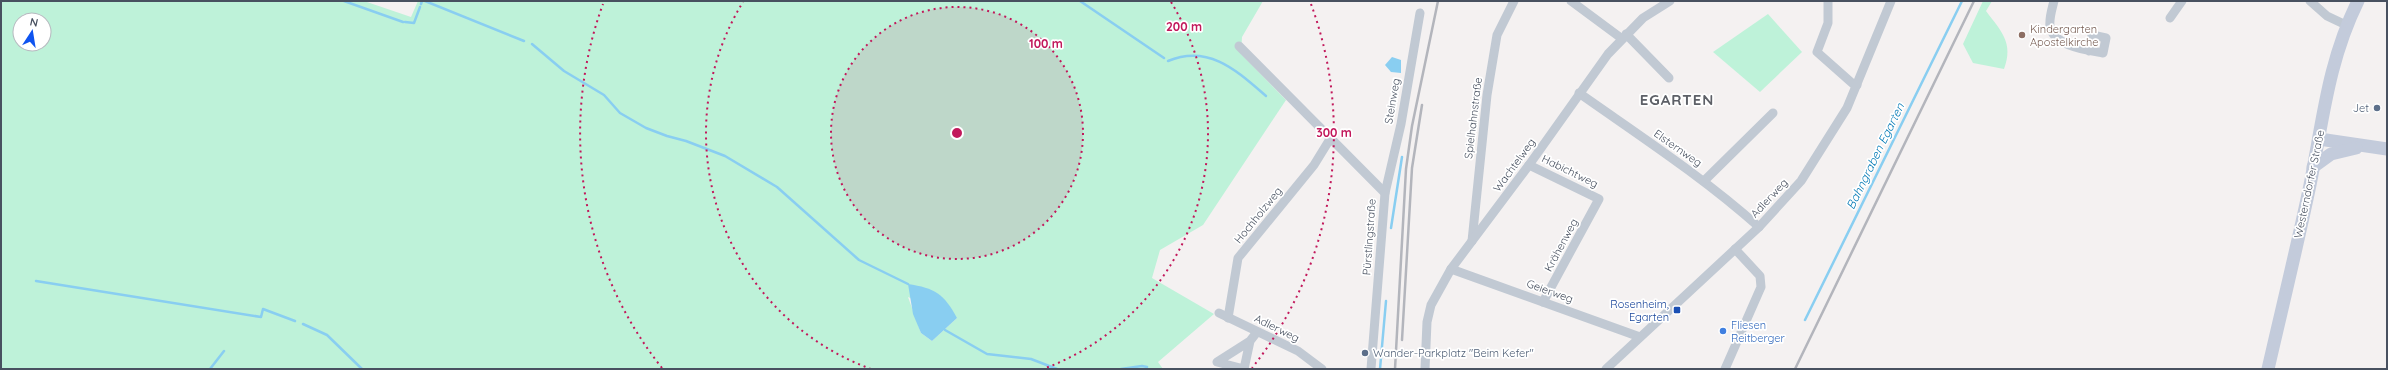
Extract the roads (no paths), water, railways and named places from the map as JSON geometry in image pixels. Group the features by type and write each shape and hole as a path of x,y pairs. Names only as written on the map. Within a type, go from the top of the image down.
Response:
{"main road":[{"name":"Westerndorfer Straße","path":"2268,369 2319,139 2327,87 2346,25 2358,1"},
{"path":"2319,139 2387,149"},
{"path":"2313,167 2331,154 2364,146"}],"street":[{"name":"Spielhahnstraße","path":"1472,243 1486,95 1497,36 1514,1"},
{"path":"1571,1 1623,36 1669,78"},
{"name":"Wachtelweg","path":"1425,369 1427,322 1431,305 1451,269 1472,243 1529,165 1579,93 1623,36 1643,18 1670,1"},
{"path":"1828,1 1828,23 1817,52 1852,83 1857,84"},
{"name":"Adlerweg","path":"1606,369 1759,228 1801,181 1836,127 1857,84 1891,1"},
{"path":"2054,1 2050,28 2055,36 2061,41 2089,51"},
{"path":"2170,18 2182,1"},
{"path":"2310,1 2327,16 2346,25"},
{"name":"Steinweg","path":"1384,192 1401,124 1420,13"},
{"name":"Pürstlingstraße","path":"1239,46 1384,192 1371,369"},
{"name":"Elsternweg","path":"1579,93 1726,197 1759,228"},
{"path":"1704,181 1773,113"},
{"name":"Hochholzweg","path":"1228,318 1238,258 1314,165 1330,139"},
{"name":"Habichtweg","path":"1529,165 1599,199"},
{"name":"Krähenweg","path":"1544,302 1599,199"},
{"path":"1725,369 1761,287 1760,276 1735,249"},
{"name":"Geierweg","path":"1451,269 1640,337"},
{"name":"Adlerweg","path":"1219,313 1298,351 1322,369"},
{"path":"1250,341 1257,332"}],"water":[{"path":"1392,57 1401,60 1401,73 1391,72 1385,65"},
{"path":"908,284 932,290 938,294 948,303 957,318 932,341 921,333 913,314"}],"waterway":[{"path":"344,1 403,22"},
{"path":"425,1 524,41"},
{"path":"1080,1 1164,58"},
{"name":"Bahngraben Egarten","path":"1805,320 1962,1"},
{"path":"405,22 414,23 420,7"},
{"path":"532,44 564,71 604,95 620,113 646,128 725,156 777,187 859,260 908,284"},
{"path":"1168,61 1183,57 1197,56 1209,58 1233,69 1266,96"},
{"path":"1391,228 1402,157"},
{"path":"36,281 261,317 263,309 295,321"},
{"path":"1380,369 1386,301"},
{"path":"303,324 327,335 362,369"},
{"path":"945,330 987,354 1031,359 1057,369"},
{"path":"210,369 224,351"},
{"path":"1121,369 1142,366 1147,367"}],"railway":[{"path":"1395,369 1406,169 1412,126 1438,1"},
{"path":"1795,369 1974,1"},
{"path":"1402,340 1412,168 1422,105"}],"place":[{"name":"Kindergarten Apostelkirche","path":"2022,35"},
{"name":"Jet","path":"2377,108"},
{"name":"Rosenheim, Egarten","path":"1677,310"},
{"name":"Fliesen Reitberger","path":"1723,331"},
{"name":"Wander-Parkplatz \"Beim Kefer\"","path":"1365,353"}],"district":[{"name":"EGARTEN","path":"1677,99"}]}
